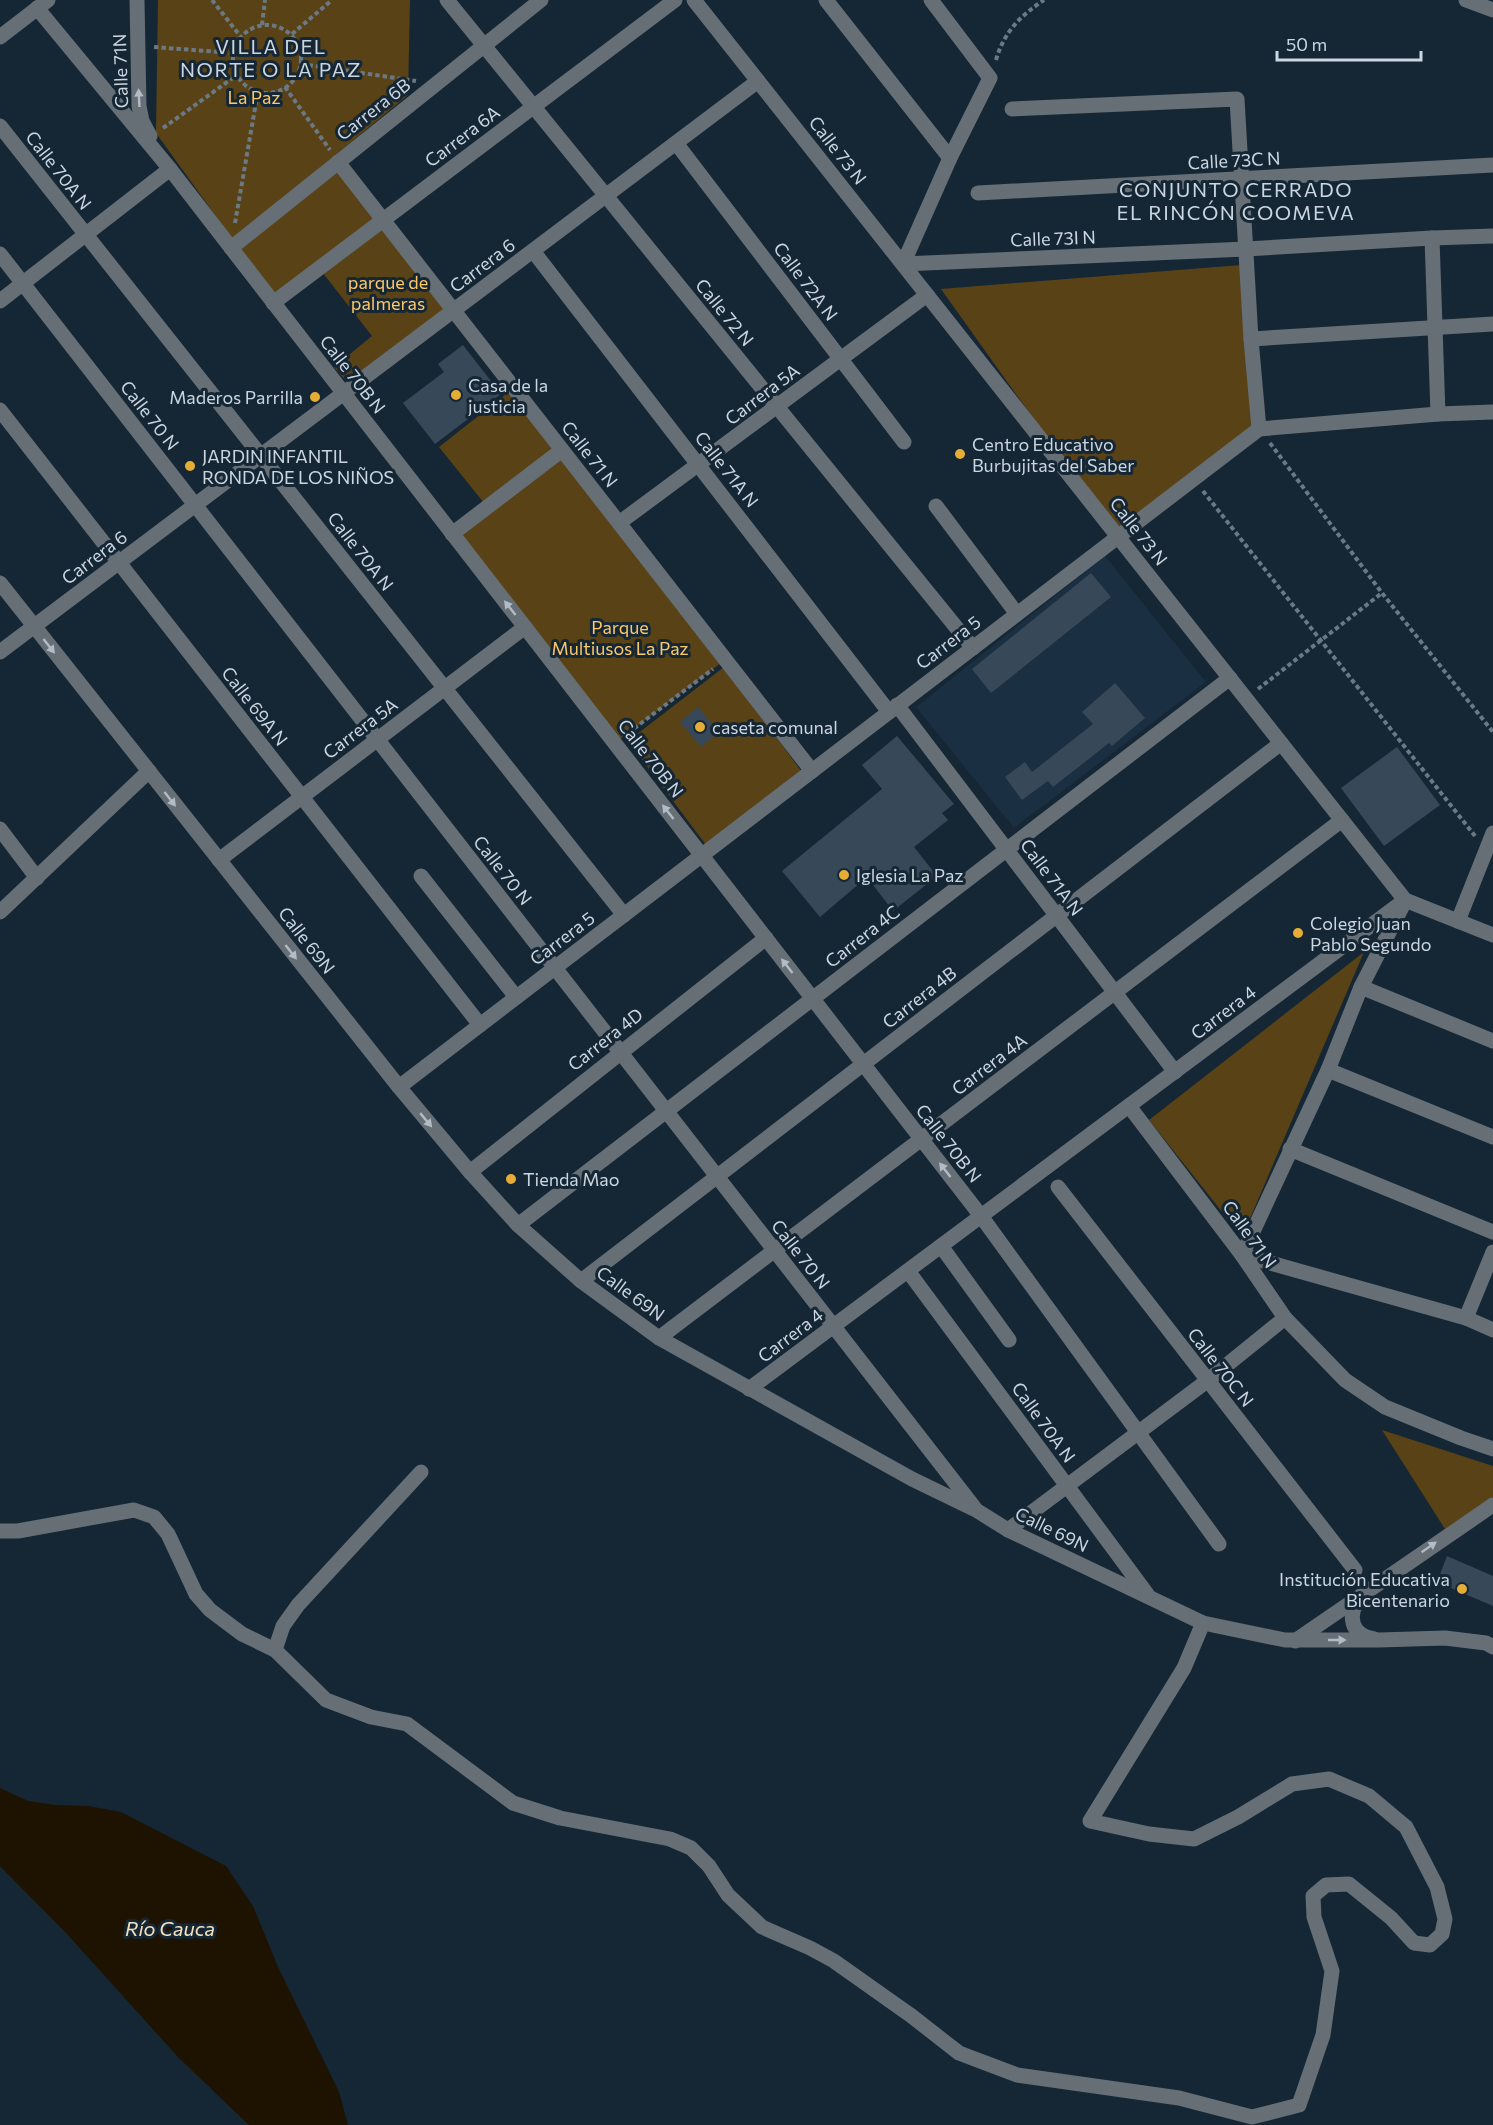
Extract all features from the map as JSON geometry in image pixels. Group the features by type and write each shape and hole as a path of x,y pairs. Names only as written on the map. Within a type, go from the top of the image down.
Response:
{"street":[{"name":"Calle 71N","path":"137,0 139,106 142,121 170,170"},
{"name":"Calle 72 N","path":"447,0 972,648"},
{"name":"Carrera 6B","path":"231,248 541,0"},
{"name":"Carrera 6A","path":"273,303 675,0"},
{"name":"Calle 73 N","path":"694,0 1405,900"},
{"path":"826,0 950,158"},
{"path":"903,264 950,158 990,78 931,0"},
{"path":"1466,0 1493,10"},
{"path":"0,37 42,4"},
{"name":"Calle 70B N","path":"42,4 981,1216 1219,1544"},
{"name":"Carrera 6","path":"0,652 758,81"},
{"path":"1012,110 1237,99 1251,339 1259,429 1438,414 1493,412"},
{"name":"Calle 70A N","path":"0,126 624,915"},
{"name":"Calle 72A N","path":"676,143 904,442"},
{"name":"Calle 71 N","path":"338,162 812,771"},
{"name":"Calle 73C N","path":"978,193 1493,165"},
{"path":"0,301 170,170"},
{"name":"Calle 73I N","path":"903,264 1246,249 1432,237 1493,236"},
{"path":"1432,237 1438,414"},
{"name":"Calle 71A N","path":"533,251 698,465 1006,849 1175,1072"},
{"name":"Calle 70 N","path":"0,254 976,1510"},
{"name":"Carrera 5A","path":"619,523 927,295"},
{"path":"1251,339 1493,324"},
{"name":"Calle 69A N","path":"0,410 480,1025"},
{"name":"Carrera 5","path":"399,1087 1259,429"},
{"path":"452,534 562,450"},
{"path":"936,506 1017,614"},
{"name":"Calle 69N","path":"0,584 399,1087 470,1172 518,1225 581,1281 659,1338 912,1479 976,1510 1008,1530 1203,1623 1295,1641 1445,1638 1486,1643 1493,1647"},
{"name":"Carrera 5A","path":"219,860 525,627"},
{"name":"Carrera 4C","path":"518,1225 1230,678"},
{"name":"Carrera 4B","path":"581,1281 1281,743"},
{"path":"0,912 149,771"},
{"name":"Carrera 4A","path":"659,1338 1342,820"},
{"path":"0,829 37,878"},
{"path":"1458,921 1493,835"},
{"path":"421,876 516,997"},
{"path":"1493,935 1405,900 1360,987 1328,1070 1242,1256 1466,1318 1493,1330"},
{"name":"Carrera 4","path":"749,1389 1405,900"},
{"name":"Carrera 4D","path":"470,1172 766,938"},
{"path":"1360,987 1493,1041"},
{"path":"1328,1070 1493,1137"},
{"name":"Calle 71 N","path":"1129,1106 1286,1318 1345,1380 1385,1407 1493,1449"},
{"path":"1290,1149 1493,1232"},
{"name":"Calle 70C N","path":"1058,1187 1355,1570"},
{"path":"941,1246 1009,1340"},
{"path":"1466,1318 1493,1252"},
{"name":"Calle 70A N","path":"908,1271 1148,1597"},
{"path":"1008,1530 1207,1381 1286,1318"},
{"path":"275,1650 283,1626 298,1605 422,1472"},
{"path":"1295,1641 1493,1505"},
{"path":"0,1531 18,1531 134,1510 154,1517 168,1534 196,1594 210,1610 242,1634 275,1650 326,1700 371,1717 407,1724 513,1803 560,1818 670,1839 691,1848 709,1866 728,1895 762,1927 834,1961 909,2014 959,2054 1017,2075 1179,2098 1252,2117 1299,2105 1323,2035 1332,1971 1314,1917 1313,1896 1326,1885 1349,1884 1391,1918 1414,1944 1430,1945 1442,1934 1445,1919 1437,1887 1406,1827 1369,1796 1329,1779 1292,1784 1238,1817 1194,1839 1149,1834 1090,1821 1184,1668 1203,1623"},
{"path":"1362,1594 1352,1608 1352,1624 1363,1637 1379,1640"}],"path":[{"path":"212,0 241,37"},
{"path":"262,25 266,0"},
{"path":"292,34 332,0"},
{"path":"990,78 1000,46 1022,14 1044,0"},
{"path":"262,25 278,26 292,34 300,48 301,64 296,77 285,87 272,92 258,91 246,85 237,75 233,64 234,52 241,37 262,25"},
{"path":"138,46 234,52"},
{"path":"301,64 435,85"},
{"path":"150,136 237,75"},
{"path":"285,87 338,162"},
{"path":"231,248 258,91"},
{"path":"1259,429 1382,593 1493,732"},
{"path":"1193,479 1486,850"},
{"path":"1246,698 1382,593"},
{"path":"615,743 725,660"}],"shaded area":[{"path":"1105,556 1206,682 1014,828 916,707"}],"green space":[{"name":"La Paz","path":"158,0 410,0 408,95 233,240 156,133"},
{"name":"parque de palmeras","path":"338,170 450,306 351,387 334,367 372,336 319,268 273,303 231,248"},
{"path":"1241,265 1255,432 1118,537 941,289"},
{"path":"510,391 554,448 484,503 439,447"},
{"name":"Parque Multiusos La Paz","path":"562,450 725,660 615,743 452,534"},
{"path":"724,667 802,772 706,845 628,741"},
{"path":"1364,952 1242,1237 1149,1120"},
{"path":"1382,1430 1493,1466 1493,1497 1445,1529"}],"water":[{"name":"Río Cauca","path":"0,1788 28,1801 88,1806 121,1812 226,1866 253,1906 278,1967 339,2092 348,2125 249,2125 178,2057 67,1934 0,1866"}],"building":[{"name":"Casa de la justicia","path":"463,345 501,394 435,444 403,403 444,372 438,364"},
{"path":"1091,573 1111,597 991,693 972,669"},
{"path":"1115,683 1145,718 1112,746 1109,743 1053,787 1048,781 1022,800 1005,777 1025,762 1032,772 1093,724 1082,712"},
{"name":"caseta comunal","path":"698,707 719,732 701,747 680,722"},
{"path":"897,736 954,804 942,813 948,820 914,847 937,876 893,911 867,877 820,917 782,871 882,789 862,765"},
{"path":"1397,747 1440,805 1384,846 1341,788"},
{"path":"1447,1556 1493,1576 1493,1606 1437,1582"}],"place":[{"name":"Casa de la justicia","path":"456,395"},
{"name":"Maderos Parrilla","path":"315,397"},
{"name":"Centro Educativo Burbujitas del Saber","path":"960,454"},
{"name":"JARDIN INFANTIL RONDA DE LOS NIÑOS","path":"190,466"},
{"name":"caseta comunal","path":"700,727"},
{"name":"Iglesia La Paz","path":"844,875"},
{"name":"Colegio Juan Pablo Segundo","path":"1298,933"},
{"name":"Tienda Mao","path":"511,1179"},
{"name":"Institución Educativa Bicentenario","path":"1462,1589"}],"district":[{"name":"VILLA DEL NORTE O LA PAZ","path":"271,58"},
{"name":"CONJUNTO CERRADO EL RINCÓN COOMEVA","path":"1236,200"}]}
